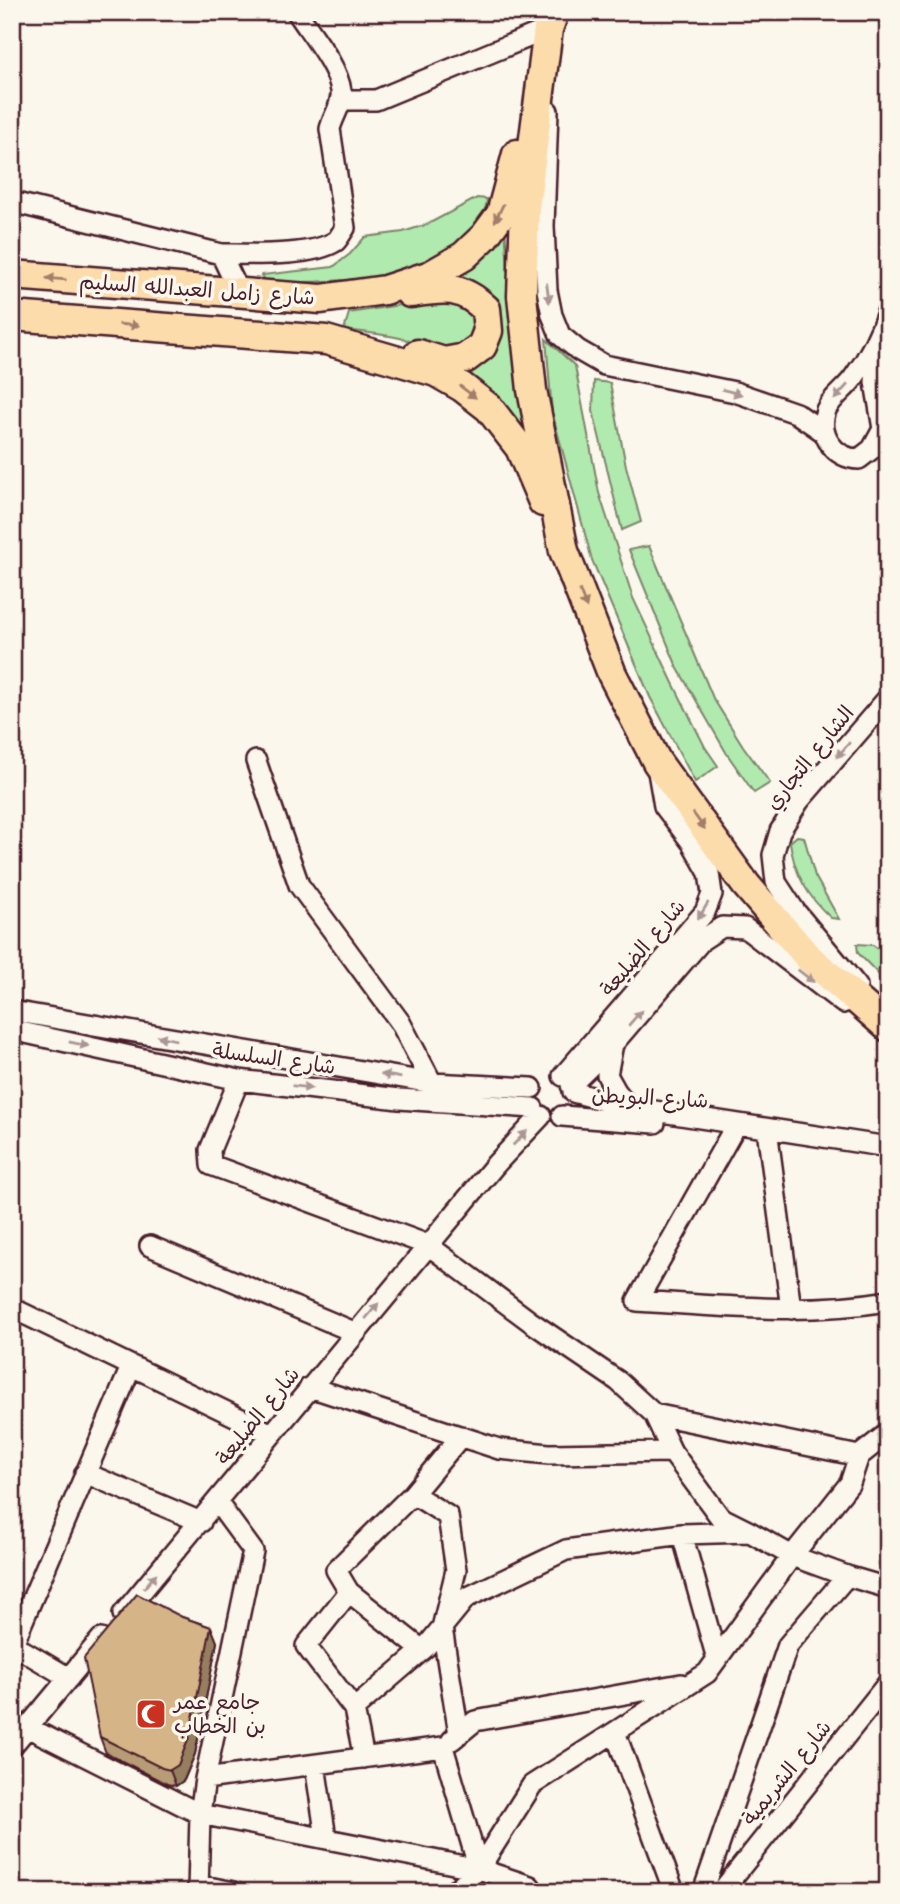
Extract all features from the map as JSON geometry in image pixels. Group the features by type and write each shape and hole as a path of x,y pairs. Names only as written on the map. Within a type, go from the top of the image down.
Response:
{"highway":[{"name":"شارع زامل العبدالله السليم","path":"12,275 321,299 385,290 431,275 464,256 484,237 501,214 551,21"},
{"path":"551,21 524,208 522,296 532,390 564,551 612,674 656,762 746,885 807,956 888,1027"},
{"path":"321,299 363,300 454,288 472,295 486,309 488,331 485,339 481,346 466,358 444,362 383,343 326,340"},
{"name":"شارع زامل العبدالله السليم","path":"12,316 326,340 436,372 463,387 489,408 520,448 564,551"}],"street":[{"path":"12,202 221,254 316,249 337,240 345,228 330,129 341,92 336,72 297,12"},
{"path":"340,100 376,100 551,21 545,239 547,290 552,315 560,335 578,350 604,365 735,393 796,413 825,433"},
{"path":"221,254 240,294"},
{"path":"879,336 876,382 885,429 872,449 859,458 840,456 832,449 825,433 825,411 854,378 879,336 888,310"},
{"name":"الشارع التجاري","path":"888,698 799,801 780,831 773,855 776,882 795,911 845,973 888,1020"},
{"path":"256,761 299,885 400,1022 432,1083"},
{"name":"شارع الضليعة","path":"569,1085 705,912 712,894 709,873 692,843 664,806 656,762"},
{"path":"569,1085 613,1044 702,940 722,927 745,928 807,978 888,1033"},
{"name":"شارع السلسلة","path":"12,1010 432,1083 532,1088"},
{"name":"شارع السلسلة","path":"12,1030 239,1080 537,1112"},
{"path":"613,1044 607,1074 629,1107"},
{"path":"569,1085 572,1106 562,1116 555,1118 537,1112 530,1099 532,1088 538,1079 545,1076 629,1107 888,1147"},
{"path":"239,1080 210,1150 211,1165 428,1245 531,1322 618,1381 654,1414 672,1452 720,1517 792,1556 888,1588"},
{"name":"شارع الضليعة","path":"12,1746 201,1522 537,1112"},
{"name":"شارع البويطن","path":"562,1116 672,1125 736,1125"},
{"path":"736,1125 637,1301 791,1309 866,1305 888,1301"},
{"path":"767,1129 791,1309"},
{"path":"150,1246 355,1332"},
{"path":"12,1308 272,1434"},
{"path":"69,1678 12,1644 131,1367"},
{"path":"310,1387 499,1448 549,1454 672,1452"},
{"path":"654,1414 859,1456"},
{"path":"453,1892 479,1869 533,1785 707,1673 792,1556 850,1483 859,1456 888,1433"},
{"path":"422,1650 349,1592 337,1570 413,1494 461,1436"},
{"path":"85,1474 201,1522"},
{"path":"413,1494 448,1516 456,1570 442,1628 459,1734"},
{"path":"217,1502 253,1551 205,1779 200,1814 198,1889 234,1892"},
{"path":"354,1709 422,1650 466,1598 566,1550 682,1534 750,1532"},
{"path":"682,1534 717,1659"},
{"path":"703,1892 788,1645 847,1576"},
{"path":"349,1592 306,1646 354,1709 364,1758"},
{"path":"205,1779 443,1747 475,1721 692,1682"},
{"name":"شارع الشريمية","path":"721,1892 888,1683"},
{"path":"27,1727 200,1814 479,1869 530,1886 534,1892"},
{"path":"615,1732 674,1892"},
{"path":"443,1747 479,1869"},
{"path":"315,1765 326,1838"}],"green space":[{"path":"477,198 487,199 482,216 472,230 442,254 419,265 370,277 318,282 267,283 262,275 333,267 350,254 365,237 403,232 428,224"},
{"path":"505,226 514,359 525,436 455,368 500,332 501,316 492,301 444,281"},
{"path":"449,297 470,309 476,321 474,333 457,354 396,337 344,330 349,313"},
{"path":"546,339 575,366 599,493 633,598 705,747 718,766 695,782 650,697 592,560 552,412"},
{"path":"594,381 610,383 626,466 641,522 622,530 593,411"},
{"path":"649,546 713,698 770,783 754,793 727,754 677,667 629,550"},
{"path":"797,836 804,837 815,876 839,919 831,918 803,884 790,842"},
{"path":"857,944 873,945 888,957 888,984 858,953"}],"building":[{"name":"جامع عمر بن الخطاب","path":"137,1594 182,1617 211,1627 189,1738 178,1765 170,1770 100,1737 84,1658"}],"place":[{"name":"جامع عمر بن الخطاب","path":"151,1714"}]}
